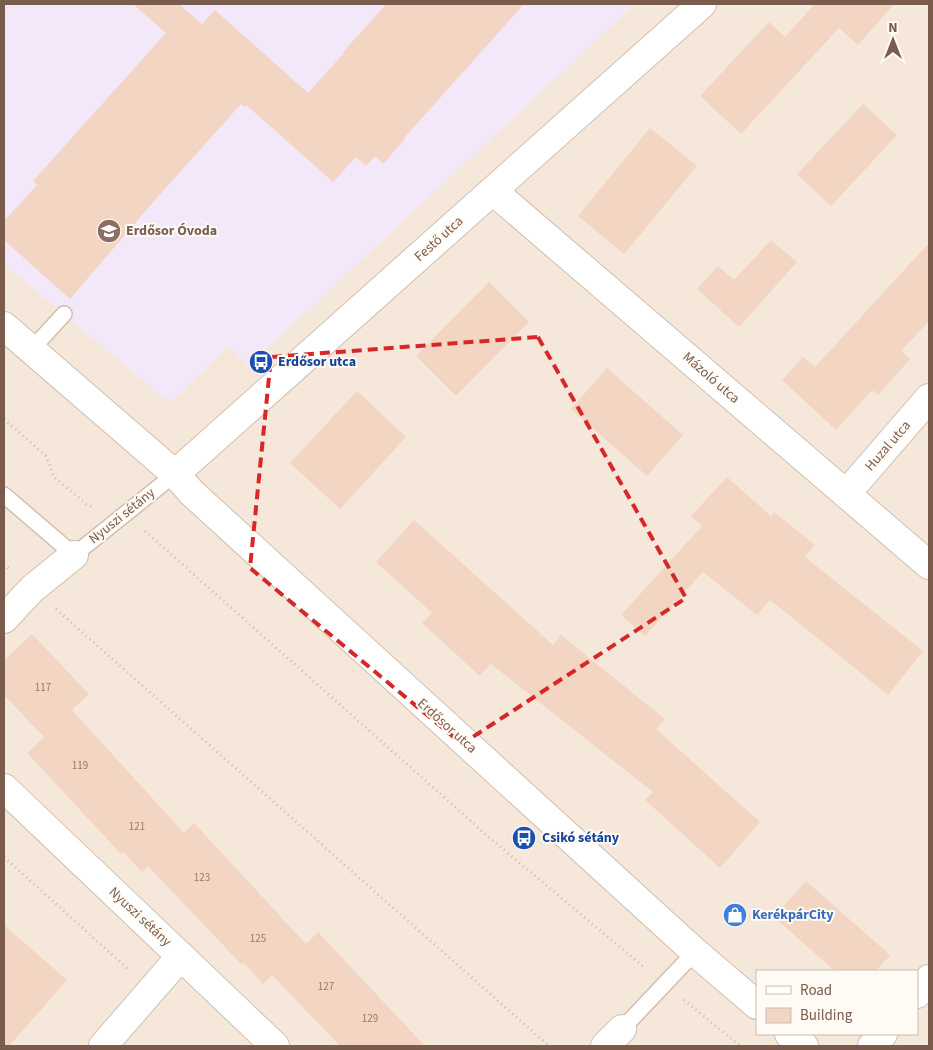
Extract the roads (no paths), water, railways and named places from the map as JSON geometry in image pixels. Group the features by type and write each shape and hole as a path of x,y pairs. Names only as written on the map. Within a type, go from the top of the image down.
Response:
{"street":[{"name":"Festő utca","path":"175,474 702,4"},
{"name":"Mázoló utca","path":"493,191 929,565"},
{"name":"Erdősor utca","path":"4,326 175,474 192,493 695,952 756,1004"},
{"name":"Huzal utca","path":"846,494 929,398"},
{"name":"Nyuszi sétány","path":"4,619 32,589 74,555"},
{"name":"Nyuszi sétány","path":"4,788 275,1046"},
{"path":"103,1046 181,956"},
{"path":"918,993 929,979"},
{"path":"790,1035 804,1046"},
{"path":"872,1046 882,1035"}],"lane":[{"path":"31,350 64,314"},
{"name":"Nyuszi sétány","path":"74,555 175,474"},
{"path":"4,495 74,555"},
{"path":"613,1037 695,952"}],"place":[{"name":"Erdősor Óvoda","path":"109,231"},
{"name":"Erdősor utca","path":"261,362"},
{"name":"Csikó sétány","path":"524,838"},
{"name":"KerékpárCity","path":"735,915"}]}
